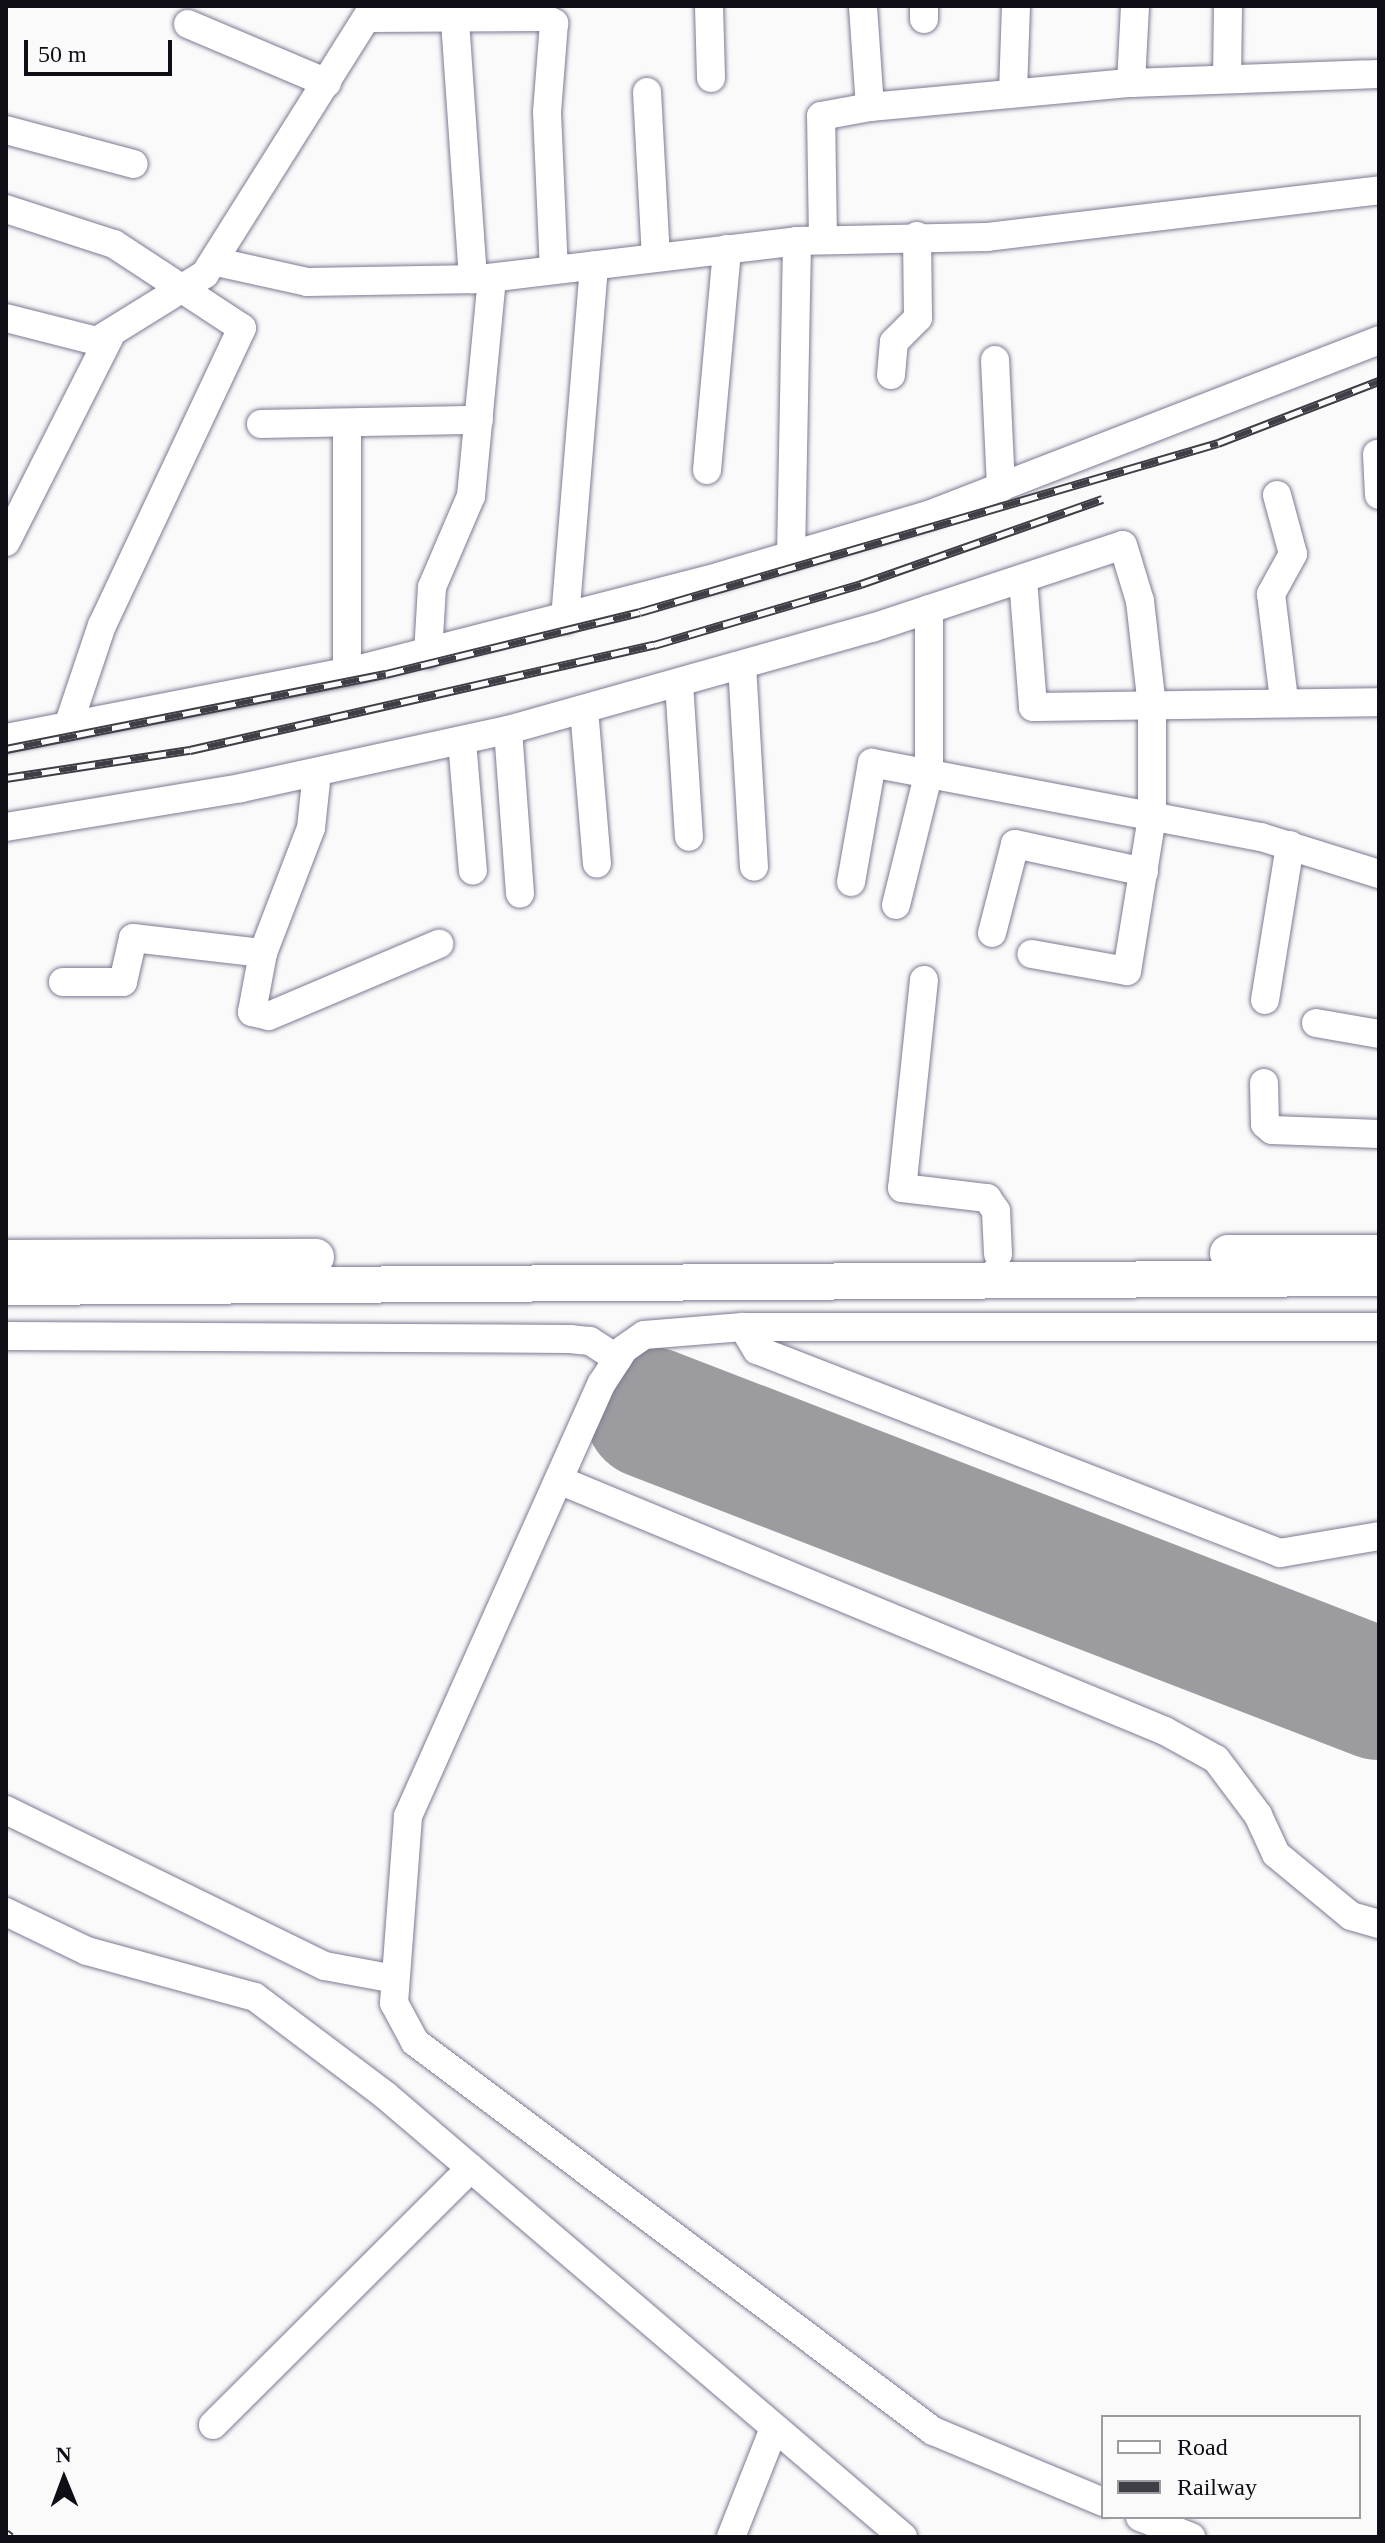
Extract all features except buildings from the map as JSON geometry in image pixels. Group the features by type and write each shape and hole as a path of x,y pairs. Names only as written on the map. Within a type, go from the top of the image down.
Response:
{"main road":[{"path":"6,1258 1379,1253"},
{"path":"6,1287 1379,1278"}],"street":[{"path":"709,6 711,78"},
{"path":"863,6 870,107"},
{"path":"1013,92 1016,6"},
{"path":"1131,83 1135,6"},
{"path":"1227,79 1228,6"},
{"path":"6,542 109,338 217,262 371,12 471,15 554,12 554,270"},
{"path":"428,654 432,587 467,516 479,420 483,278 471,15"},
{"path":"188,24 327,83"},
{"path":"791,556 810,240 821,116 870,107 1131,83 1379,74"},
{"path":"647,92 656,257"},
{"path":"6,130 134,164"},
{"path":"217,262 307,282 483,278 810,240 987,237 1379,190"},
{"path":"6,209 90,233 187,286 242,328 102,625 68,726"},
{"path":"891,375 894,342 918,318 917,236"},
{"path":"707,470 727,249"},
{"path":"565,619 594,265"},
{"path":"6,318 109,338"},
{"path":"6,738 428,654 791,556 1001,488 1379,340"},
{"path":"995,360 1001,488"},
{"path":"261,424 479,420"},
{"path":"347,423 347,672"},
{"path":"1377,454 1379,495"},
{"path":"1277,495 1293,554 1271,594 1284,700"},
{"path":"6,827 317,772 508,730 742,665 1126,547 1152,706 1152,817 1123,974 1032,954"},
{"path":"1023,579 1030,705 1152,706 1284,700 1379,702"},
{"path":"896,905 929,772 929,609"},
{"path":"742,665 754,867"},
{"path":"679,683 689,837"},
{"path":"584,709 597,863"},
{"path":"508,730 520,894"},
{"path":"462,741 473,871"},
{"path":"851,882 867,766 929,772 1290,845 1379,874"},
{"path":"317,772 311,828 263,953 249,999 262,1017 439,944"},
{"path":"992,933 1015,844 1144,872"},
{"path":"1265,1000 1290,845"},
{"path":"63,982 123,982 133,938 263,953"},
{"path":"924,980 902,1188 987,1198 996,1211 998,1254"},
{"path":"1316,1023 1379,1034"},
{"path":"1264,1083 1265,1124 1272,1130 1379,1134"},
{"path":"743,1327 757,1350 1280,1553 1379,1536"},
{"path":"1101,2501 933,2431 415,2042 394,2003 408,1816 559,1480 618,1359 662,1328 1379,1327"},
{"path":"6,1336 570,1339 590,1341 618,1359"},
{"path":"559,1480 1165,1731 1216,1759 1258,1815 1276,1854 1351,1916 1379,1924"},
{"path":"6,1810 325,1966 395,1979"},
{"path":"6,1912 87,1951 255,1997 471,2168 890,2533"},
{"path":"213,2425 471,2168"},
{"path":"731,2537 773,2431"},
{"path":"1145,2519 1191,2537"}],"runway":[{"path":"651,1413 1379,1694"}],"railway":[{"path":"6,749 386,674 640,612 1218,443 1379,381"},
{"path":"6,778 190,750 654,645 861,584 1102,499"},
{"path":"6,2533 11,2537"}]}
